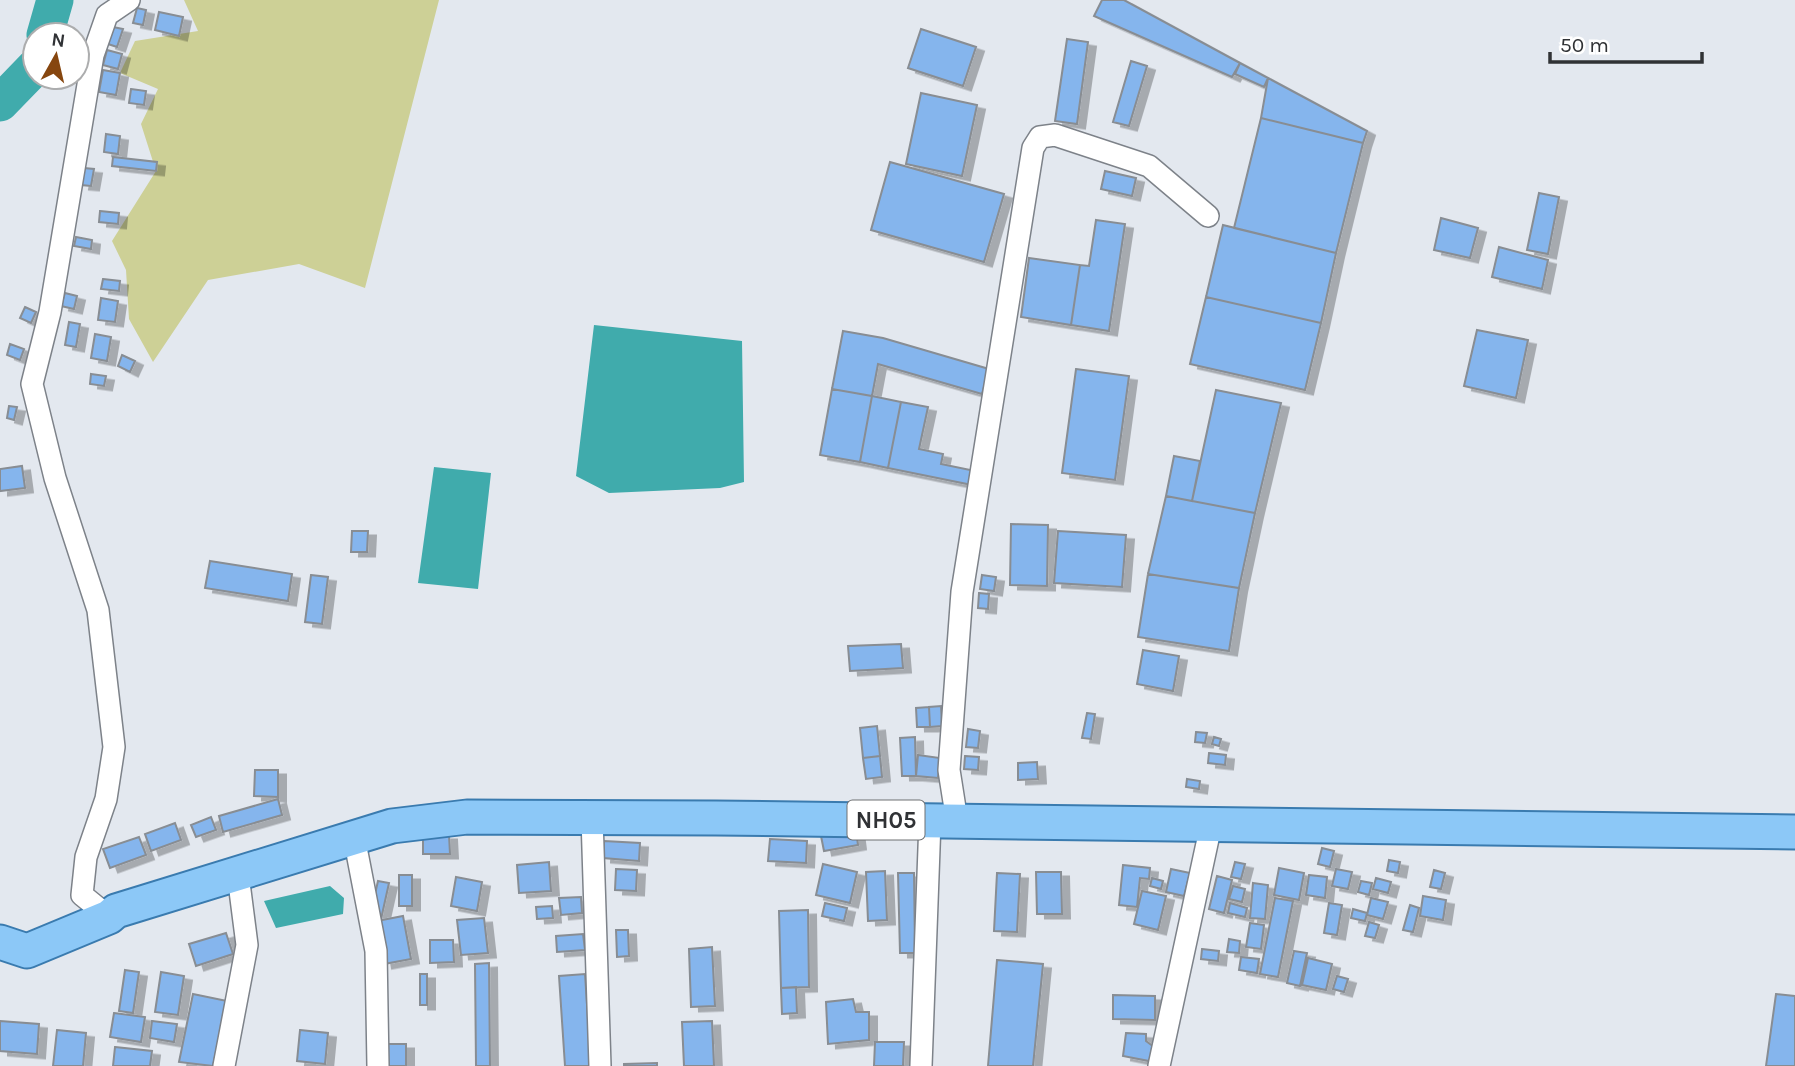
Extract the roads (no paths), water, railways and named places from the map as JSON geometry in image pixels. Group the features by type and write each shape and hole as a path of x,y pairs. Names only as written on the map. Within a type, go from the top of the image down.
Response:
{"main road":[{"name":"NH05","path":"0,942 27,951 109,917 116,911 354,837 392,826 467,817 1795,832"}],"street":[{"path":"109,917 82,895 86,858 106,799 114,747 98,610 55,478 32,384 50,312 93,55 107,15 129,0"},
{"path":"921,1066 949,770 962,592 1033,148 1040,137 1055,135 1149,166 1208,216"},
{"path":"592,818 600,1066"},
{"path":"1159,1066 1211,825"},
{"path":"354,837 376,951 378,1066"},
{"path":"224,1066 247,945 237,875"}],"water":[{"path":"594,325 742,341 744,482 720,488 609,493 576,476"},
{"path":"434,467 491,473 478,589 418,583"},
{"path":"330,886 344,898 343,914 276,928 264,901"}],"waterway":[{"path":"49,21 55,0"},
{"path":"0,103 21,81"}]}
